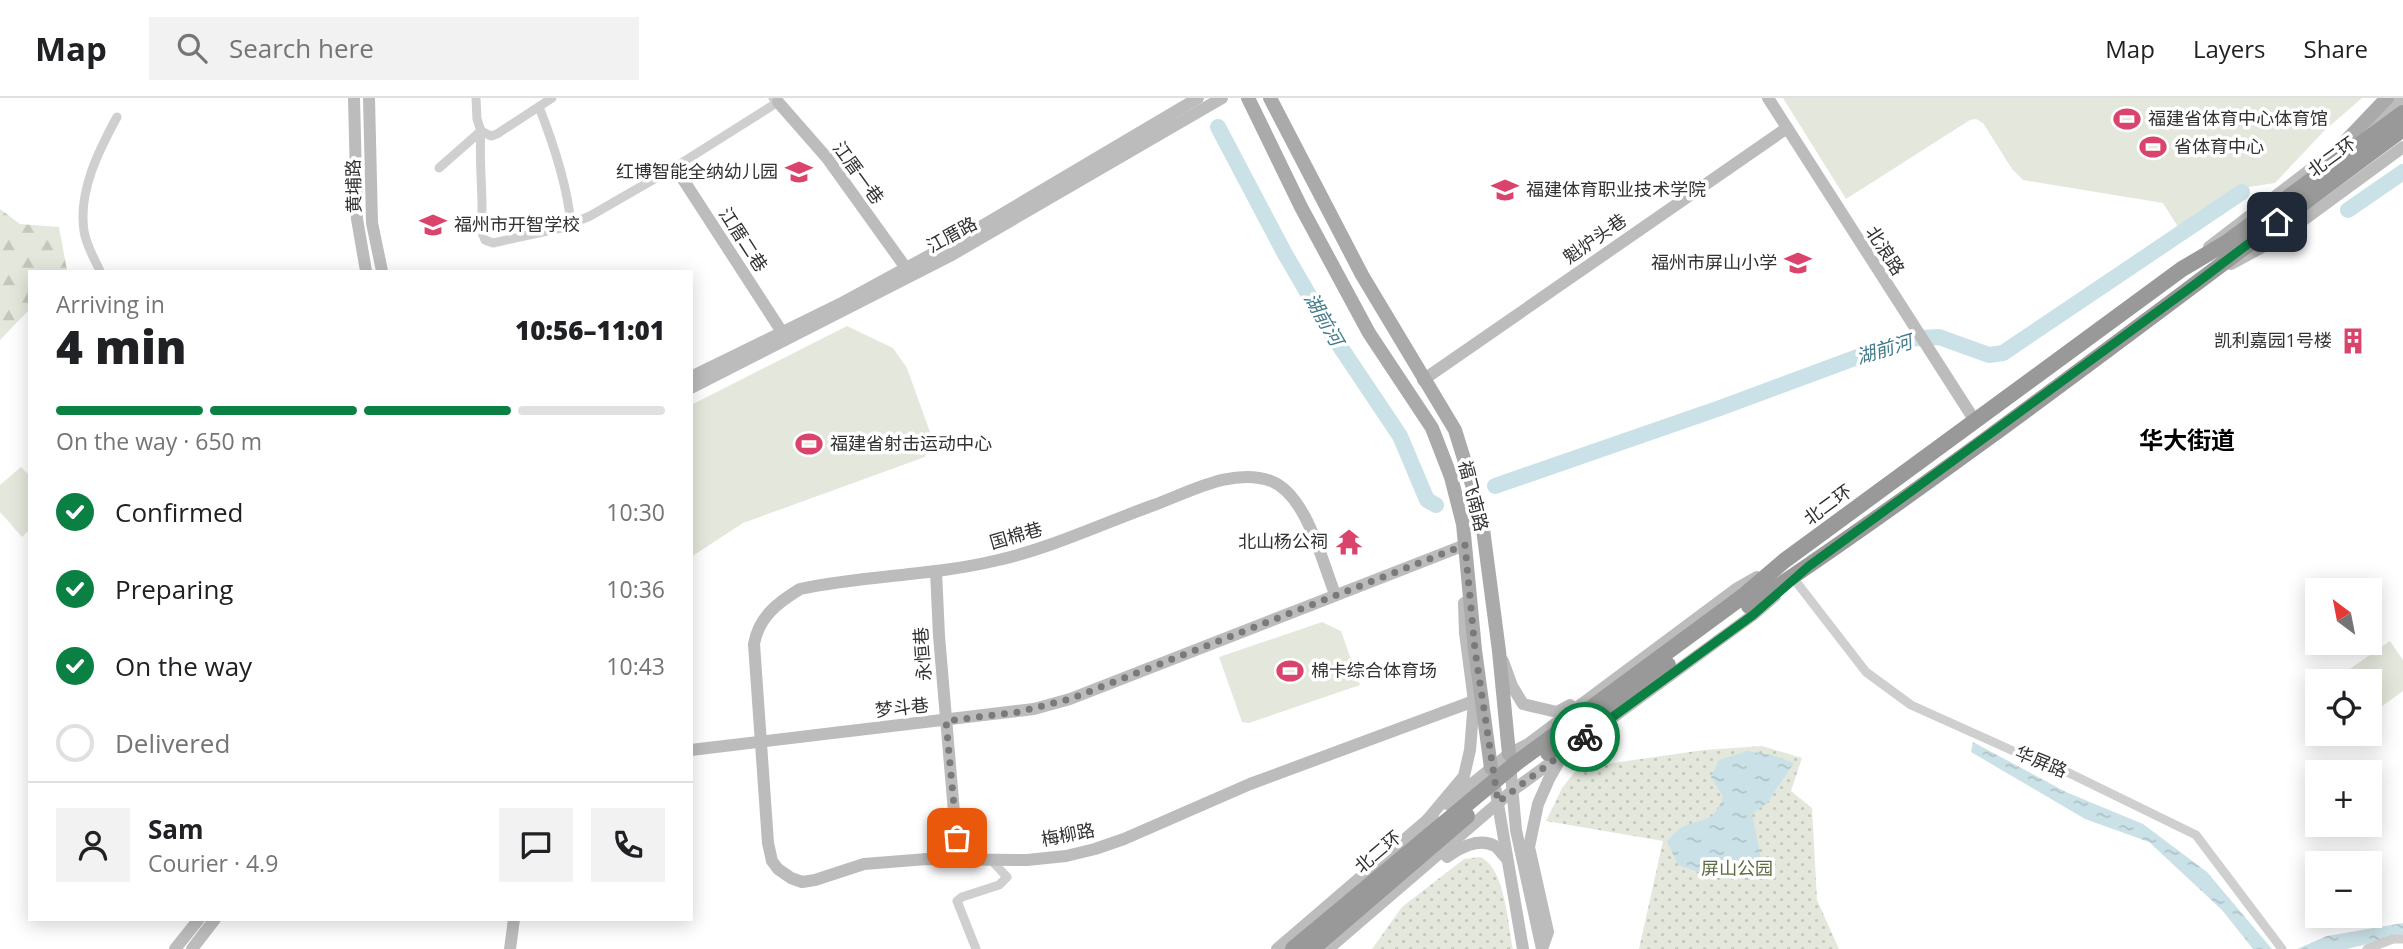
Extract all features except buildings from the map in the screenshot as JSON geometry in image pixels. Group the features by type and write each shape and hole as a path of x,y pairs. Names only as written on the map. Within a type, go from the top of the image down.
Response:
{"highway":[{"name":"北二环","path":"1293,949 1515,764 1745,602 1809,566 2194,285 2230,248 2403,113"},
{"name":"北二环","path":"1312,949 1468,815 1745,602 1784,561 2182,269 2230,248 2403,129"}],"main road":[{"name":"黄埔路","path":"354,98 357,219 366,270"},
{"name":"黄埔路","path":"369,98 372,223 382,270"},
{"name":"江厝路","path":"693,376 906,268 1031,198 1198,98"},
{"name":"江厝路","path":"693,387 826,322 950,256 1222,98"},
{"name":"福飞南路","path":"1248,98 1301,207 1369,333 1432,428 1451,477 1463,524 1475,650 1491,768 1522,949"},
{"name":"福飞南路","path":"1270,98 1362,275 1455,430 1479,506 1499,650 1519,845 1542,949"},
{"name":"北浪路","path":"1768,98 1975,421"},
{"path":"2344,142 2387,98"},
{"path":"2182,269 2403,98"},
{"name":"江厝一巷","path":"776,100 834,168 906,268"},
{"name":"魁炉头巷","path":"1423,380 1787,128"},
{"path":"2194,285 2279,238 2403,147"},
{"name":"江厝二巷","path":"676,167 782,332"},
{"name":"国棉巷","path":"760,741 754,645 757,629 781,600 800,589 996,561 1048,546 1203,487 1244,476 1272,481 1293,496 1309,527 1335,594"},
{"name":"梦斗巷","path":"693,750 1018,712 1070,699 1465,545"},
{"path":"1428,819 1464,776 1472,738 1474,701 1465,633 1465,545"},
{"path":"1277,949 1428,819 1509,754 1528,744 1736,589 1784,561"},
{"path":"1328,949 1498,802 1753,615 1809,566"},
{"name":"永恒巷","path":"936,571 958,859"},
{"path":"1499,650 1512,686 1523,704 1557,712 1630,669"},
{"path":"1587,699 1605,723"},
{"name":"梅柳路","path":"760,741 770,853 778,869 790,878 802,882 864,864 958,859 1027,860 1066,856 1095,849 1250,784 1474,701"},
{"path":"1542,949 1548,932 1529,847 1538,804 1566,751"},
{"path":"1361,921 1371,920 1462,846 1482,843 1494,845 1508,860"},
{"path":"1390,852 1412,877"},
{"path":"175,949 197,921"},
{"path":"192,949 213,921"},
{"path":"510,949 514,921"}],"street":[{"path":"475,98 481,131 480,230 485,240 494,243 571,224 590,216 676,167 776,100"},
{"path":"481,131 491,136 497,134 552,98"},
{"path":"539,107 557,159 571,224"},
{"path":"100,270 85,236 84,211 96,158 117,117"},
{"path":"439,168 481,131"},
{"name":"华屏路","path":"1794,579 1866,672 1911,705 2067,772 2196,835 2282,949"},
{"path":"976,949 957,901 999,885 1007,877 991,860"},
{"path":"2367,949 2393,939 2403,939"}],"green space":[{"name":"省体育中心","path":"1783,98 2362,98 2324,131 2275,183 2237,189 2178,227 2163,203 2023,180 2012,169 1983,123 1976,119 1970,120 1846,199"},
{"path":"0,209 20,224 59,227 67,270 28,270 28,311 0,340"},
{"name":"福建省射击运动中心","path":"847,326 893,348 907,368 930,432 925,457 743,523 693,556 693,404"},
{"path":"21,467 28,474 28,531 22,537 0,512 0,485"},
{"name":"棉卡综合体育场","path":"1322,622 1341,631 1360,685 1249,723 1242,722 1219,657"},
{"path":"2390,641 2403,660 2403,691 2382,706 2382,669 2350,669 2370,655 2382,655 2382,647"},
{"name":"屏山公园","path":"1762,746 1802,758 1791,791 1812,808 1817,900 1839,949 1639,949 1663,841 1546,821 1562,788 1578,768 1704,750"},
{"path":"1480,857 1495,872 1500,884 1513,949 1372,949 1402,907 1464,859"}],"water":[{"path":"1973,742 2066,792 2143,824 2207,872 2272,949 2253,949 2222,910 2149,842 2085,819 1971,752"},
{"path":"1747,751 1772,755 1794,763 1767,803 1752,814 1761,858 1755,872 1729,879 1709,876 1678,865 1667,841 1682,827 1708,818 1716,812 1723,797 1711,777 1719,760"},
{"path":"2403,923 2403,936 2346,949 2297,949 2327,936"}],"waterway":[{"name":"湖前河","path":"1218,127 1285,254 1331,333 1400,436 1427,500 1436,505"},
{"name":"湖前河","path":"2348,210 2403,172"},
{"name":"湖前河","path":"1495,486 1720,408 1906,339 1939,337 1989,355 2003,353 2242,192"}],"way so far":[{"path":"957,838 946,721 1018,712 1070,699 1465,545 1475,650 1498,802 1585,737"}],"place":[{"name":"福建省体育中心体育馆","path":"2127,119"},
{"name":"省体育中心","path":"2153,147"},
{"name":"红博智能全纳幼儿园","path":"799,172"},
{"name":"福建体育职业技术学院","path":"1505,190"},
{"name":"福州市开智学校","path":"433,225"},
{"name":"福州市屏山小学","path":"1798,263"},
{"name":"凯利嘉园1号楼","path":"2353,341"},
{"name":"福建省射击运动中心","path":"809,444"},
{"name":"北山杨公祠","path":"1349,542"},
{"name":"棉卡综合体育场","path":"1290,671"}],"district":[{"name":"华大街道","path":"2187,441"}],"route":[{"path":"1585,737 1753,615 1809,566 2277,222"}]}
